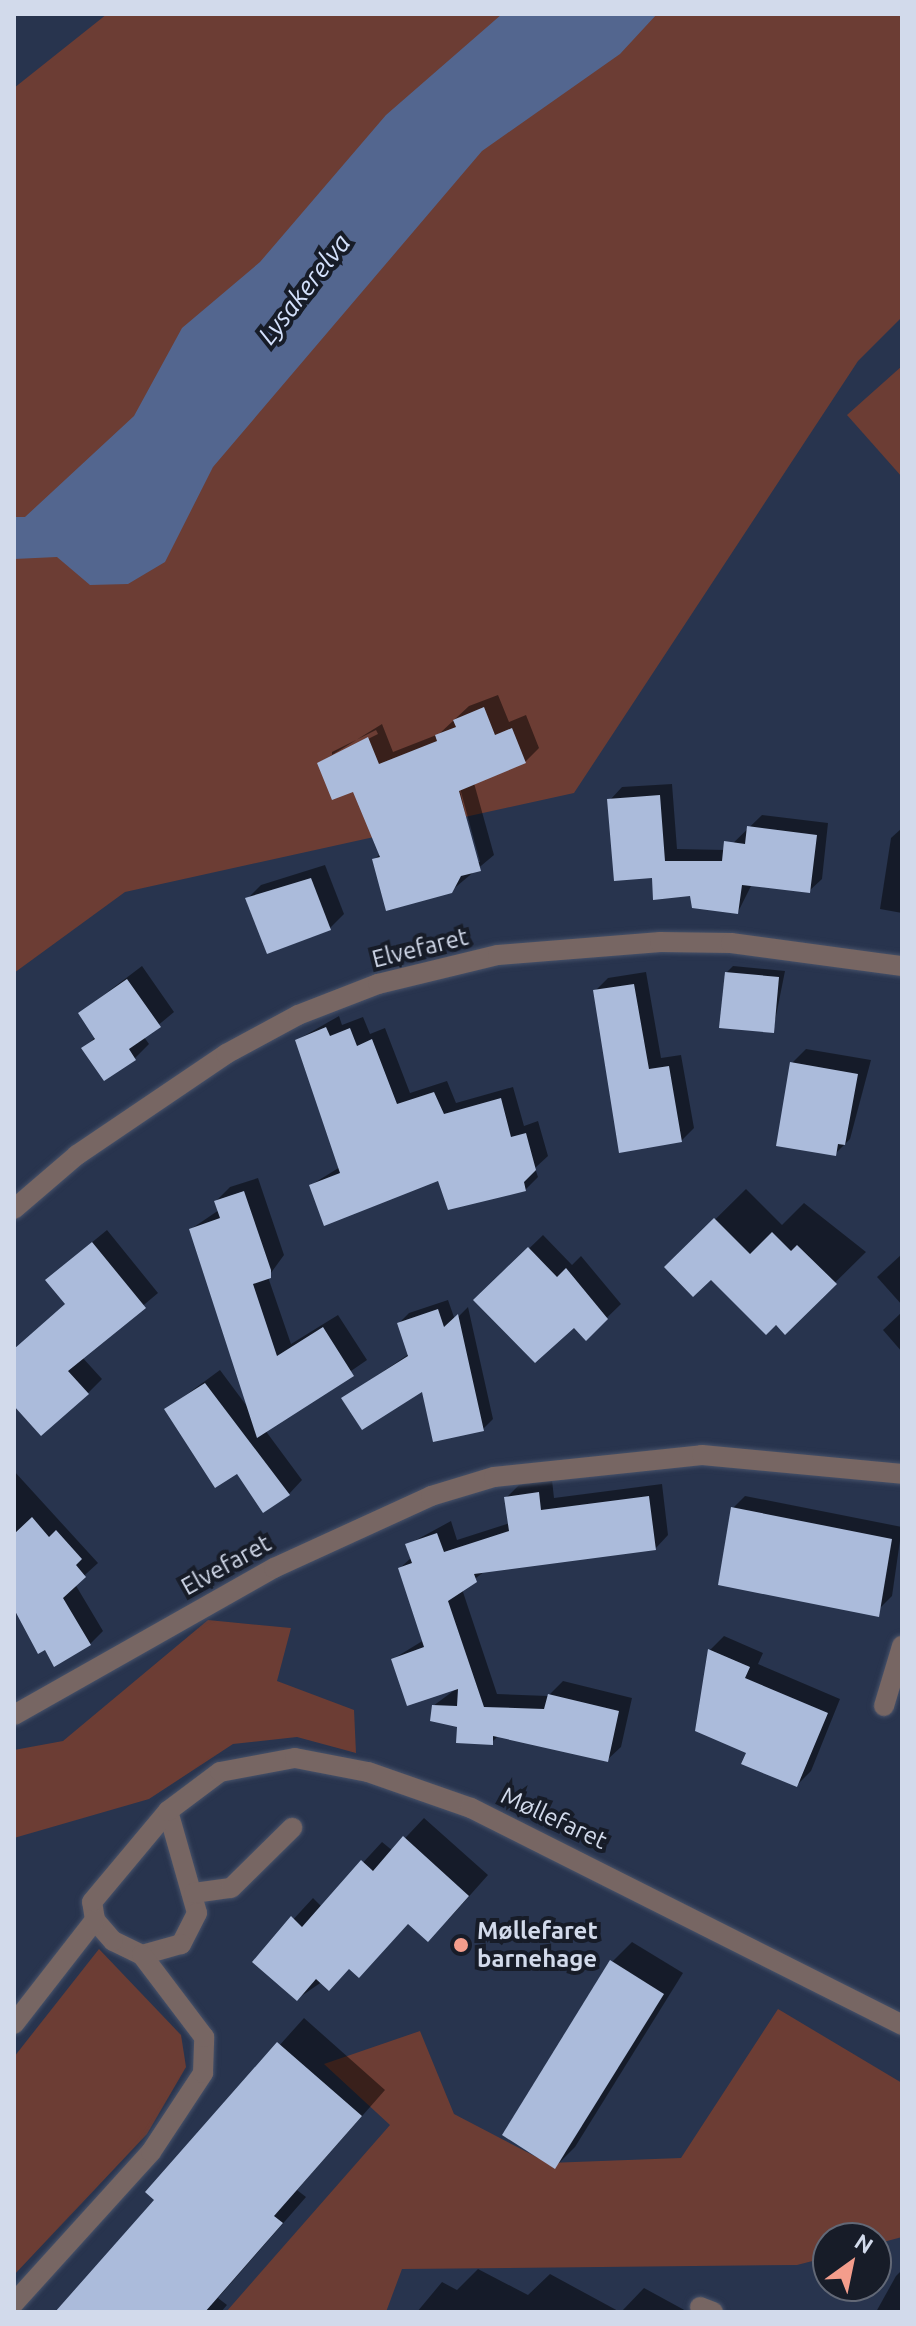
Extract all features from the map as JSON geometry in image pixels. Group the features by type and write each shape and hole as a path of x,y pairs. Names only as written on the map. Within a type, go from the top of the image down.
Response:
{"street":[{"name":"Elvefaret","path":"14,1209 178,1084 298,1015 378,984 498,955 660,942 731,943 902,966"},
{"name":"Elvefaret","path":"14,1715 274,1568 431,1496 494,1477 702,1455 902,1474"},
{"path":"884,1706 902,1646"},
{"name":"Møllefaret","path":"95,1920 92,1902 168,1811 220,1772 295,1758 368,1772 471,1808 637,1886 902,2025"},
{"path":"142,1955 181,1944 197,1913 194,1893 168,1811"},
{"path":"194,1893 231,1888 292,1828"},
{"path":"14,2024 95,1920 113,1941 142,1955 204,2037 203,2073 151,2152 14,2303"}],"shaded area":[{"path":"107,14 902,14 902,317 858,361 574,793 125,892 14,973 14,88"},
{"path":"902,366 902,477 847,415"},
{"path":"208,1620 291,1628 277,1681 354,1710 356,1753 297,1737 233,1744 149,1799 14,1838 14,1750 63,1741"},
{"path":"99,1949 181,2035 186,2067 147,2134 14,2275 14,2057"},
{"path":"778,2009 902,2083 902,2237 892,2240 892,2222 812,2222 812,2261 797,2265 402,2269 386,2312 226,2312 390,2125 324,2064 420,2031 454,2114 548,2163 681,2158"}],"water":[{"name":"Lysakerelva","path":"502,14 657,14 620,54 482,151 213,467 165,562 128,584 90,585 57,557 14,559 14,517 25,517 134,416 182,328 260,262 386,115"}],"building":[{"path":"484,707 495,735 512,728 526,763 459,791 481,871 461,876 452,893 386,911 372,859 380,857 353,792 332,800 317,763 368,737 379,764 437,741 435,735 456,727 453,720"},
{"path":"660,795 665,861 722,861 724,841 745,844 747,826 817,835 810,893 742,885 738,914 692,908 690,896 653,900 652,878 614,881 607,799"},
{"path":"311,878 331,930 267,954 245,898"},
{"path":"725,972 779,977 774,1033 719,1028"},
{"path":"127,979 161,1027 129,1049 136,1060 104,1081 81,1048 95,1039 78,1013"},
{"path":"634,984 649,1069 669,1066 682,1142 619,1153 593,990"},
{"path":"326,1027 330,1036 350,1028 357,1046 372,1039 397,1104 434,1092 444,1114 501,1098 511,1137 526,1133 536,1170 524,1182 526,1191 448,1210 438,1181 324,1226 309,1185 340,1173 295,1040"},
{"path":"790,1062 858,1074 845,1145 838,1144 836,1156 776,1146"},
{"path":"244,1191 271,1270 271,1278 253,1284 277,1356 323,1327 354,1376 257,1438 189,1229 220,1218 214,1201"},
{"path":"714,1218 750,1254 772,1232 791,1251 797,1245 837,1284 785,1335 776,1325 766,1335 711,1280 693,1297 664,1267"},
{"path":"92,1242 146,1308 68,1371 89,1394 41,1436 14,1406 14,1349 65,1304 45,1280"},
{"path":"528,1247 557,1277 566,1268 608,1319 586,1341 574,1328 535,1363 473,1300"},
{"path":"438,1309 444,1327 458,1314 484,1431 433,1442 422,1392 362,1430 341,1398 408,1356 397,1323"},
{"path":"205,1383 290,1495 263,1513 237,1474 215,1488 164,1409"},
{"path":"539,1492 541,1510 649,1496 656,1550 474,1574 477,1582 448,1601 484,1707 544,1709 548,1694 619,1711 608,1762 493,1736 493,1745 456,1743 457,1727 430,1721 432,1705 457,1706 458,1689 407,1706 391,1659 424,1647 398,1568 412,1563 405,1544 437,1533 444,1552 509,1531 504,1497"},
{"path":"731,1507 892,1539 879,1617 718,1585"},
{"path":"32,1517 49,1537 56,1530 82,1559 76,1565 86,1577 63,1598 91,1645 54,1667 45,1650 38,1654 14,1609 14,1534"},
{"path":"708,1649 750,1667 745,1678 828,1713 797,1787 741,1764 746,1753 695,1731"},
{"path":"403,1836 469,1896 428,1942 408,1924 359,1978 349,1969 329,1991 316,1979 297,2001 252,1962 291,1916 302,1927 361,1860 373,1871"},
{"path":"610,1960 664,1994 555,2169 502,2135"},
{"path":"277,2042 362,2116 274,2216 283,2223 205,2312 55,2312 154,2200 145,2192"}],"place":[{"name":"Møllefaret barnehage","path":"461,1945"}]}
